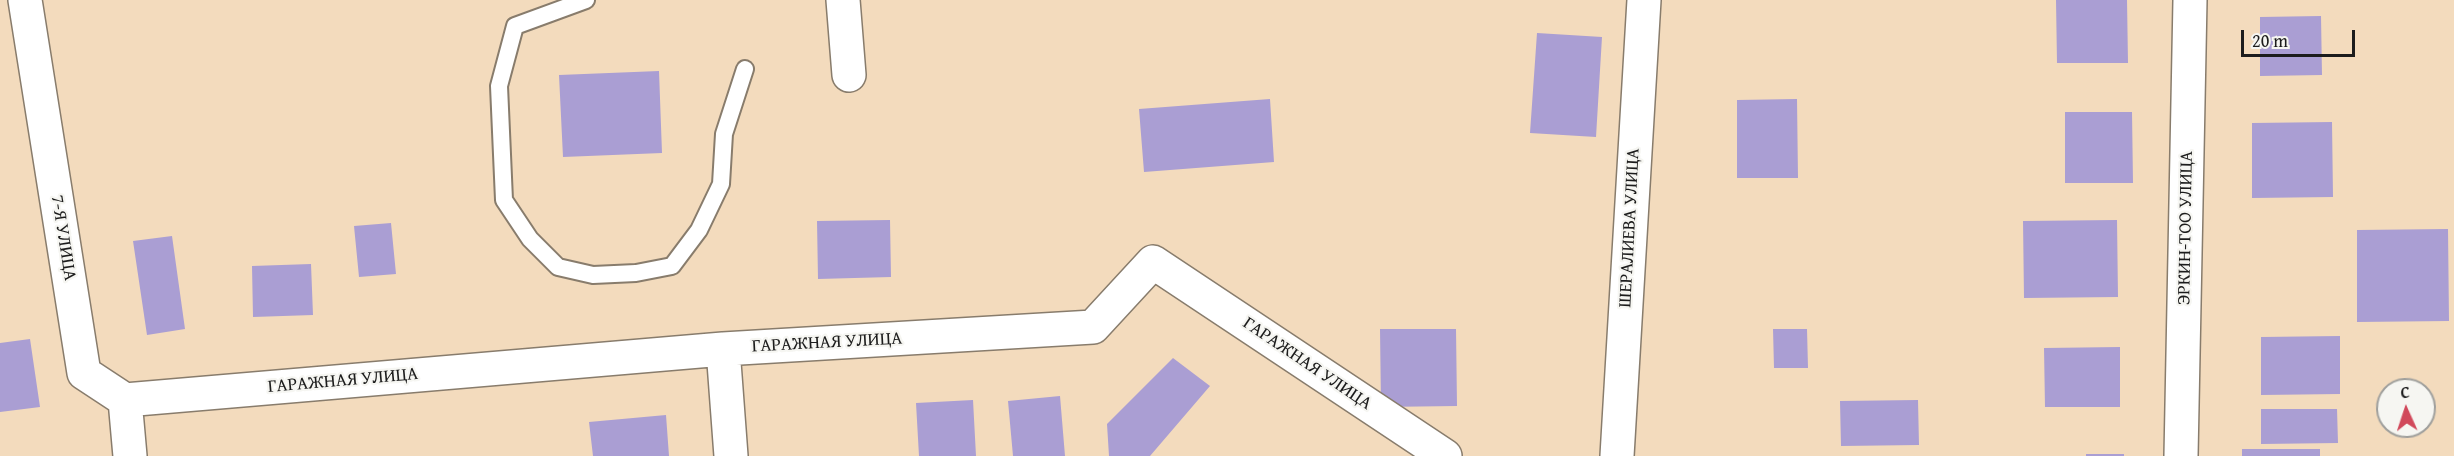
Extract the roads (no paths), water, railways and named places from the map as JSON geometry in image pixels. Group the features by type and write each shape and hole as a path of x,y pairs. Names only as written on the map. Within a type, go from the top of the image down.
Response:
{"street":[{"name":"7-Я УЛИЦА","path":"25,0 84,373 125,400"},
{"path":"843,0 849,75"},
{"name":"ШЕРАЛИЕВА УЛИЦА","path":"1617,456 1644,0"},
{"name":"ЭРКИН-ТОО УЛИЦА","path":"2181,456 2190,0"},
{"name":"ГАРАЖНАЯ УЛИЦА","path":"125,400 723,349 1093,327 1153,262 1444,456"},
{"path":"723,349 731,456"},
{"path":"125,400 130,456"}],"lane":[{"path":"586,0 515,26 498,86 504,200 530,239 558,267 593,275 636,273 672,266 699,230 721,184 724,134 746,69"}]}
